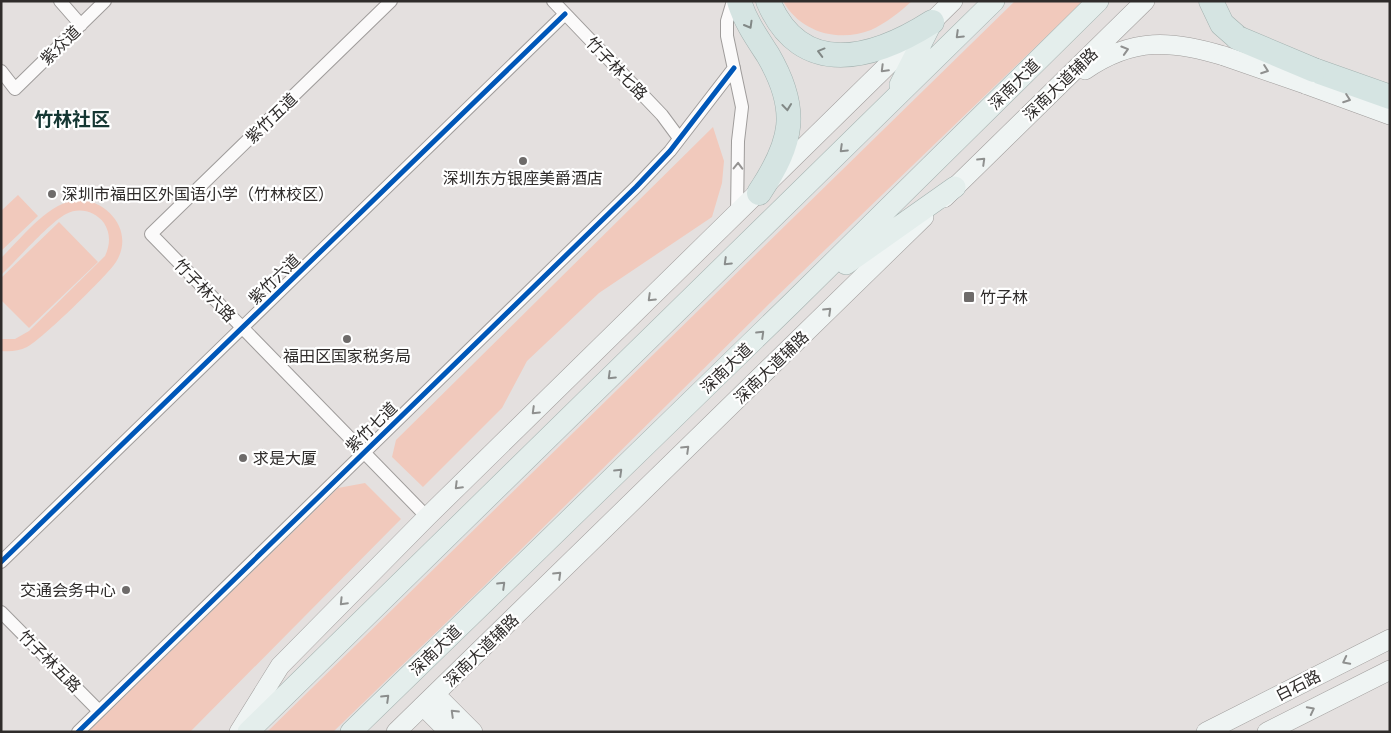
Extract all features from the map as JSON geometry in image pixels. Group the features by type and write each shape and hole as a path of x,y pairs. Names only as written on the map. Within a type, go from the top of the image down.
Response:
{"highway":[{"path":"739,1 745,18 784,85 789,124 780,160 759,193"},
{"path":"768,1 784,29 807,48 836,56 852,56 886,47 932,22"},
{"path":"1211,1 1231,47 1310,77 1390,97"}],"main road":[{"path":"239,732 280,666 427,517 954,1"},
{"path":"248,732 994,1"},
{"name":"深南大道","path":"350,732 792,304 1098,1"},
{"name":"深南大道辅路","path":"396,732 1145,1"},
{"path":"886,106 905,77 932,22"},
{"path":"1053,91 1105,58 1142,46 1183,44 1231,47"},
{"path":"1310,77 1390,115"},
{"path":"792,304 955,187"},
{"name":"白石路","path":"1206,732 1390,638"},
{"name":"白石路","path":"1267,732 1390,670"},
{"path":"429,700 449,732"},
{"path":"429,700 473,732"}],"street":[{"path":"60,1 81,25"},
{"name":"紫众道","path":"1,72 15,89 104,1"},
{"name":"紫竹五道","path":"151,234 391,1"},
{"name":"竹子林七路","path":"553,1 668,121 679,138"},
{"path":"734,1 729,8 726,20 727,36 742,107 738,141 737,214"},
{"name":"紫竹六道","path":"1,562 565,14"},
{"name":"紫竹七道","path":"78,732 636,187 670,151 734,68"},
{"name":"竹子林六路","path":"151,234 427,517"},
{"name":"竹子林五路","path":"1,612 99,711"}],"shaded area":[{"path":"783,1 912,1 893,17 871,30 858,34 833,35 821,32 799,20 790,12"},
{"path":"1015,1 1083,1 770,303 482,588 333,732 267,732"},
{"path":"713,127 724,161 722,183 712,217 599,293 527,361 502,408 423,487 392,457 396,440"},
{"path":"18,195 38,216 1,251 1,211"},
{"path":"80,199 101,206 116,221 121,230 122,240 121,251 116,262 101,280 34,342 21,349 1,351 1,339 15,339 29,331 105,256 109,240 108,231 104,223 91,213 76,211 66,214 51,225 1,275 1,258 37,221 57,206 68,201"},
{"path":"59,222 98,262 29,328 1,300 1,278"},
{"path":"365,483 401,519 190,732 88,732 338,488"}],"cycle path":[{"path":"1,562 565,14"},
{"path":"78,732 636,187 670,151 734,68"}],"place":[{"name":"深圳东方银座美爵酒店","path":"523,161"},
{"name":"深圳市福田区外国语小学（竹林校区）","path":"52,194"},
{"name":"竹子林","path":"969,297"},
{"name":"福田区国家税务局","path":"347,339"},
{"name":"求是大厦","path":"243,458"},
{"name":"交通会务中心","path":"126,590"}],"district":[{"name":"竹林社区","path":"72,119"}]}
